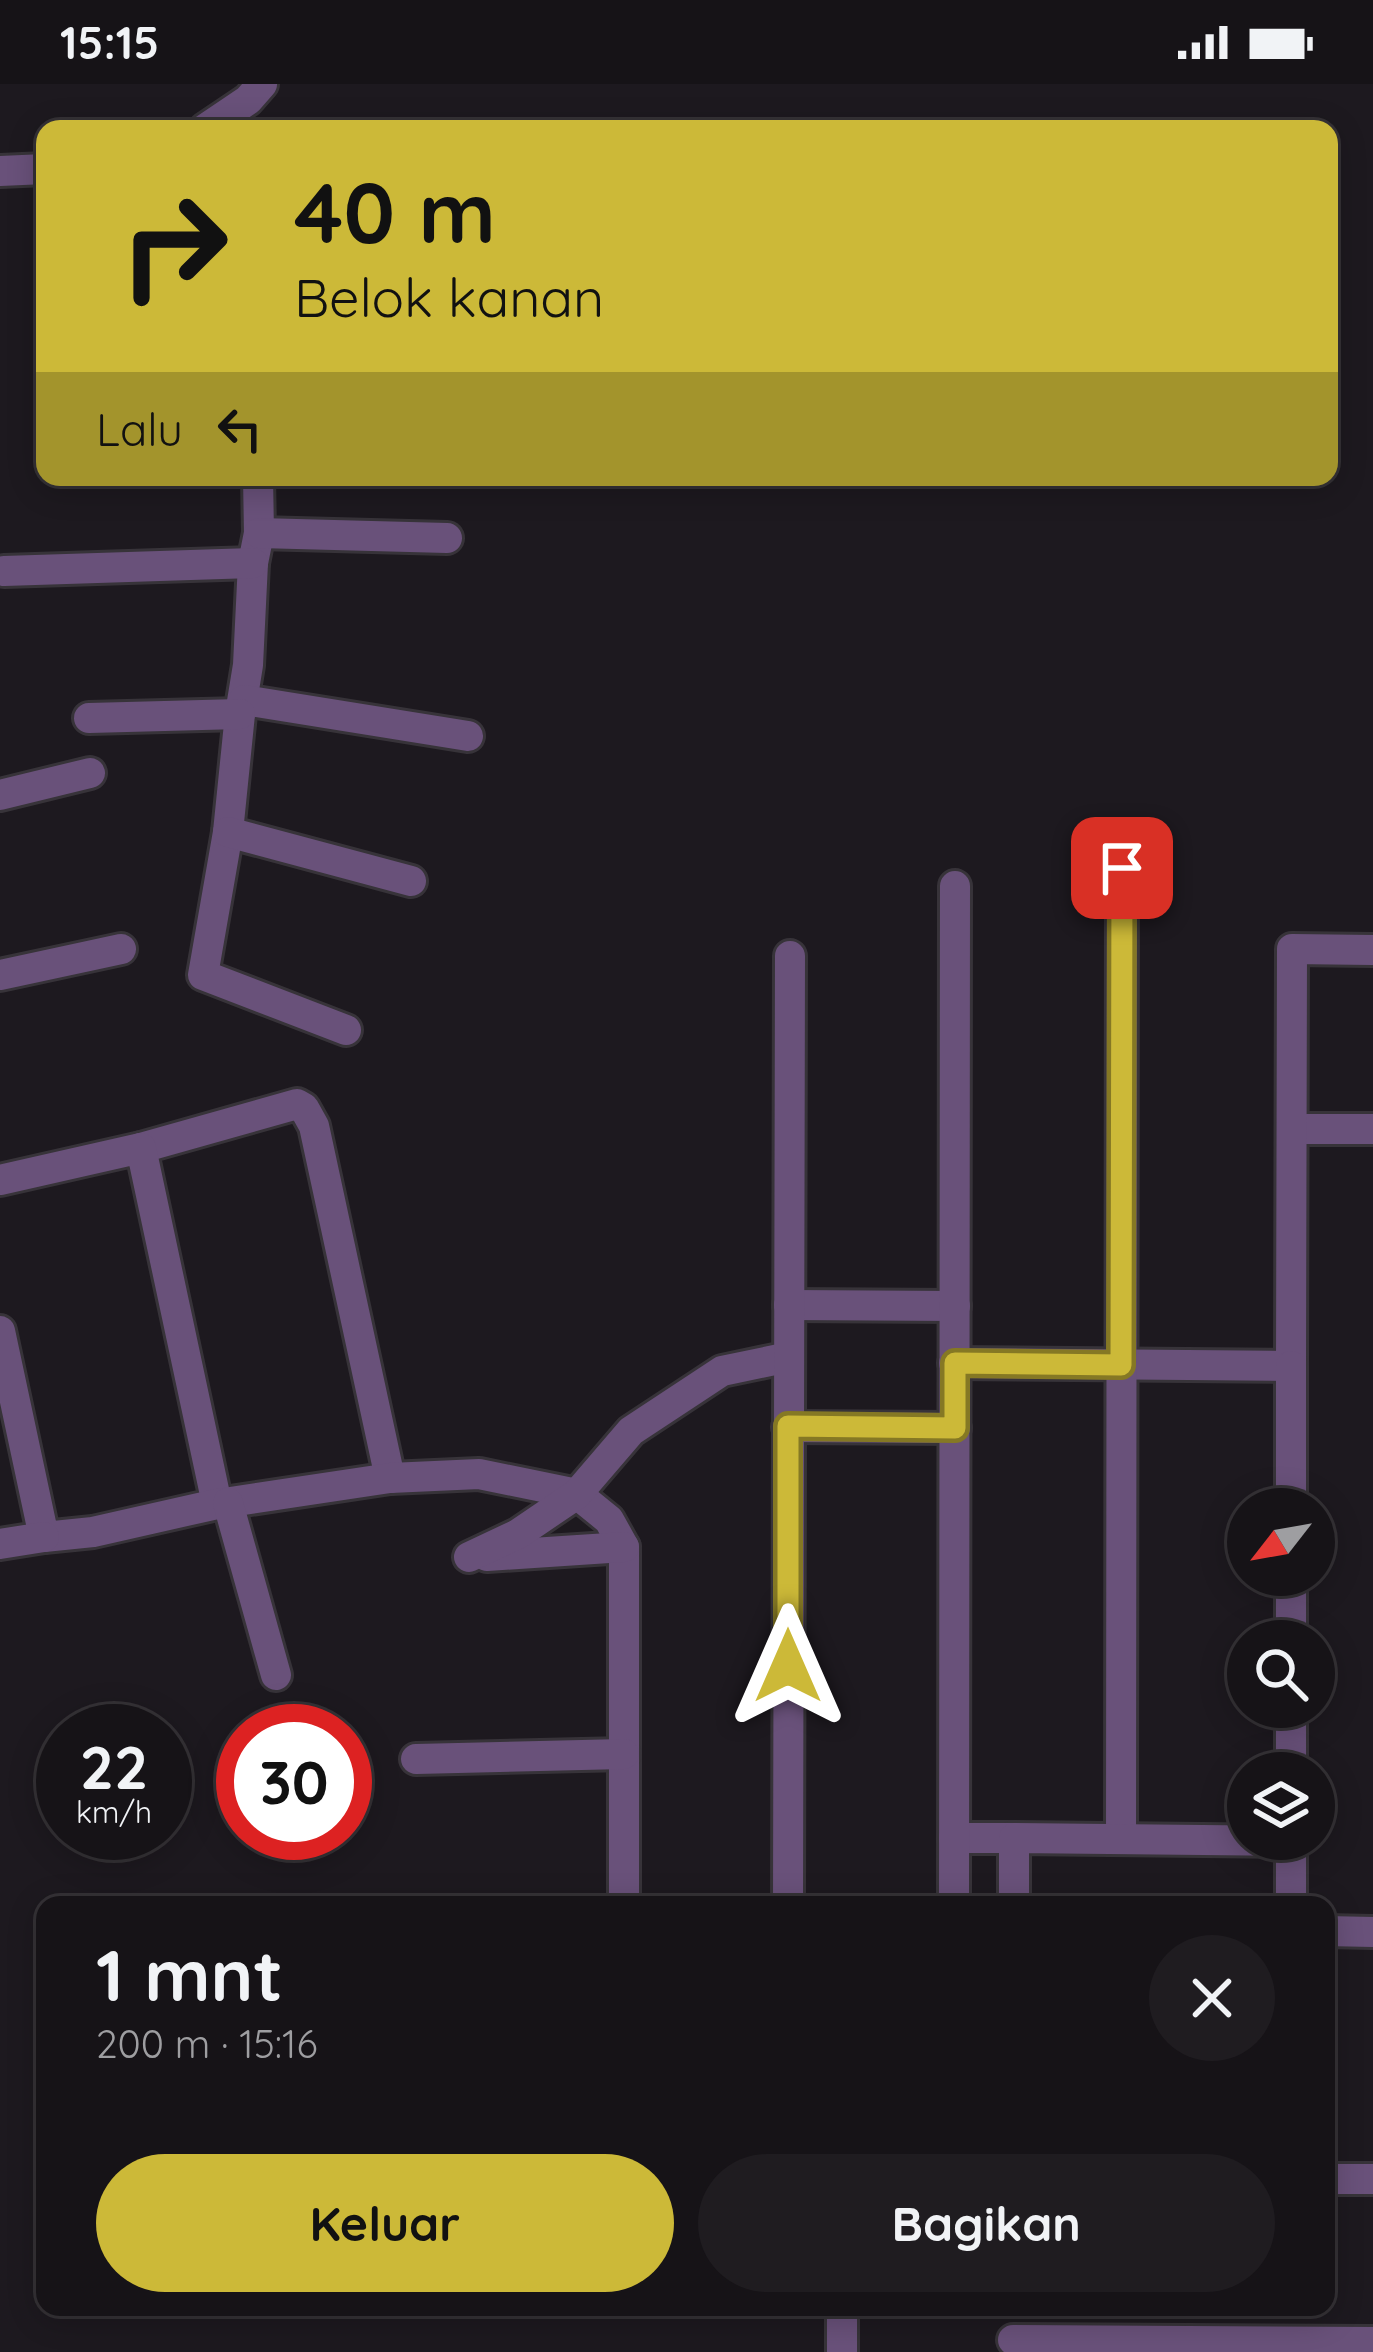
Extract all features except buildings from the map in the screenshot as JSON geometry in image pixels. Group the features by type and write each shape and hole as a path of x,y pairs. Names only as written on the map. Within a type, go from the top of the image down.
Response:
{"street":[{"path":"222,120 252,104"},
{"path":"0,171 36,170"},
{"path":"258,486 242,707 228,832 203,975 346,1030"},
{"path":"4,571 256,548 447,538"},
{"path":"88,718 242,707 468,736"},
{"path":"0,795 90,773"},
{"path":"228,832 411,881"},
{"path":"1120,1839 1122,868"},
{"path":"954,1896 955,886"},
{"path":"0,975 122,949"},
{"path":"1291,1488 1292,949 1373,950"},
{"path":"788,1896 790,956"},
{"path":"0,1180 141,1148 297,1104 304,1108 314,1126 390,1478"},
{"path":"1292,1129 1373,1129"},
{"path":"141,1148 222,1504 276,1675"},
{"path":"788,1305 955,1306"},
{"path":"0,1330 44,1538"},
{"path":"624,1547 469,1557 518,1534 577,1494 631,1431 722,1371 789,1357"},
{"path":"955,1363 1291,1366"},
{"path":"788,1426 955,1428"},
{"path":"0,1544 390,1478 479,1474 577,1494 609,1520 624,1547 624,1896"},
{"path":"416,1759 624,1754"},
{"path":"954,1838 1227,1840"},
{"path":"1014,1838 1014,1896"},
{"path":"1291,1860 1291,1896"},
{"path":"1335,1931 1373,1932"},
{"path":"1335,2179 1373,2179"},
{"path":"842,2316 842,2352"},
{"path":"1013,2346 1373,2342"}],"route":[{"path":"788,1666 788,1426 955,1428 955,1363 1121,1365 1122,868"}]}
